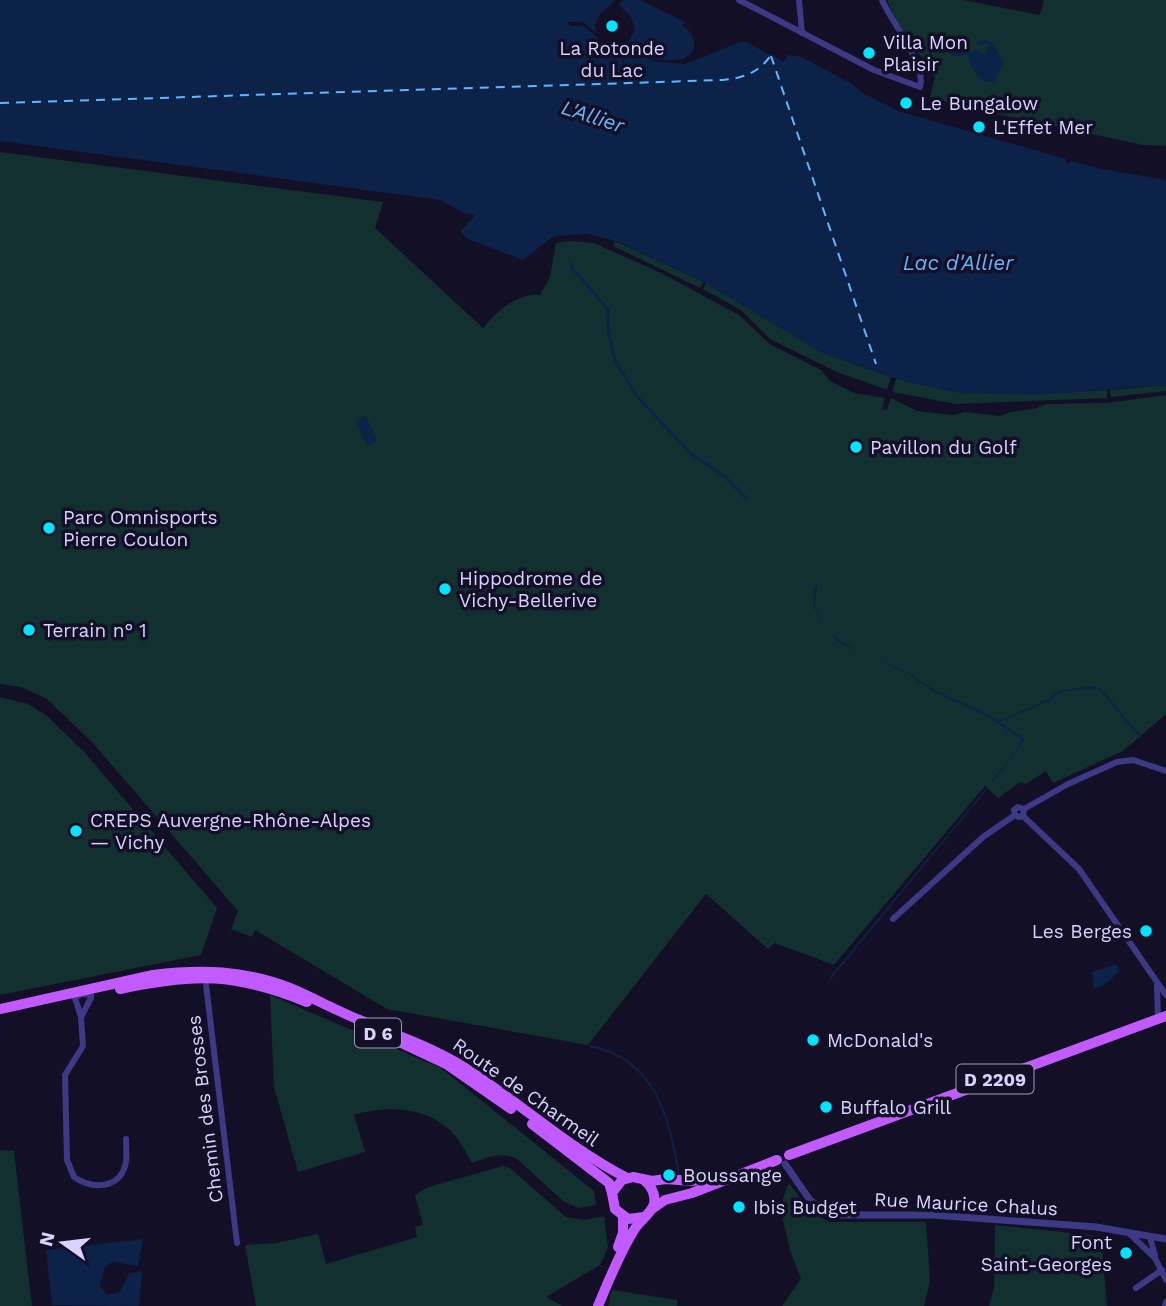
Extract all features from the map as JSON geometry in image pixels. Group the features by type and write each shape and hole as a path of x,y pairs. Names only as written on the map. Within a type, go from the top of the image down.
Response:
{"main road":[{"name":"Route de Charmeil","path":"80,995 205,974 252,983 284,993 446,1064 598,1175 608,1183 612,1193"},
{"name":"Route de Charmeil","path":"0,1009 52,1004 109,985 153,975 248,975 286,986 330,1008 449,1057 592,1159 627,1178"},
{"name":"D 2209","path":"648,1213 666,1200 784,1160 1162,1017"},
{"name":"D 2209","path":"643,1179 705,1181 731,1177"},
{"path":"595,1306 623,1248 648,1213 654,1192 643,1179 627,1178 618,1183 612,1193 615,1209 623,1217 634,1220 648,1213"},
{"path":"595,1306 619,1246 623,1233 623,1217"}],"street":[{"path":"739,0 874,70 920,87 920,68 882,0"},
{"path":"799,0 802,33"},
{"path":"893,919 983,837 1068,784 1117,762 1133,761 1166,771"},
{"path":"1021,813 1079,869 1166,995"},
{"name":"Chemin des Brosses","path":"205,974 237,1243"},
{"path":"1157,984 1162,1017"},
{"path":"81,1017 91,998 80,995 81,1017 83,1046 65,1075 67,1160 74,1177 98,1186 108,1185 119,1178 126,1161 126,1139"},
{"name":"Rue Maurice Chalus","path":"784,1160 810,1200 819,1207 839,1214 933,1215 1096,1227 1166,1239"},
{"path":"1130,1234 1155,1258 1166,1280"},
{"path":"1150,1237 1155,1258"},
{"path":"1136,1288 1162,1270"}],"green space":[{"path":"887,0 963,0 1040,15 1044,0 1166,0 1166,146 1143,145 964,107 930,97 935,77 898,24"},
{"name":"Hippodrome de Vichy-Bellerive","path":"0,152 383,202 375,228 483,328 508,304 523,297 540,295 550,277 556,243 594,243 661,273 739,315 771,345 821,370 830,381 854,393 885,398 882,409 887,410 891,398 917,411 1000,416 1047,404 1107,403 1166,395 1166,714 1123,751 1053,783 1046,771 1026,784 1020,782 998,798 985,786 834,965 775,943 768,949 706,894 588,1045 387,1009 255,930 252,937 231,929 238,911 92,742 47,699 21,687 0,684"},
{"path":"615,241 704,282 700,288 613,246"},
{"path":"706,283 823,353 891,377 887,390 837,372 770,339 742,311 703,289"},
{"path":"896,378 949,389 1001,394 1107,390 1107,398 956,404 892,392"},
{"path":"1166,385 1166,391 1111,397 1110,390"},
{"name":"CREPS Auvergne-Rhône-Alpes — Vichy","path":"0,697 28,704 46,715 85,753 217,908 201,955 0,995"},
{"path":"270,995 441,1068 594,1191 596,1205 578,1208 563,1201 517,1159 505,1155 472,1163 458,1139 446,1127 425,1115 402,1110 377,1110 354,1115 365,1152 298,1172 274,1087"},
{"path":"0,1150 14,1151 32,1306 0,1306"},
{"path":"503,1166 510,1168 566,1217 584,1220 604,1216 608,1248 600,1265 546,1297 563,1306 256,1306 245,1245 276,1243 318,1234 326,1264 417,1237 415,1227 423,1225 415,1195 428,1187"},
{"path":"789,1183 810,1211 829,1222 926,1222 930,1281 924,1306 782,1306 801,1279 790,1250 780,1207"},
{"path":"995,1225 1101,1236 1107,1306 989,1306 994,1288"},
{"path":"612,1290 677,1300 677,1306 608,1306"}],"water":[{"name":"Lac d'Allier","path":"0,0 615,0 598,18 596,33 583,22 568,22 570,26 588,29 612,48 627,44 635,30 631,17 619,5 623,0 640,0 685,22 683,26 694,40 693,51 685,58 651,61 685,64 746,42 784,62 788,55 802,57 901,112 1066,159 1066,163 1070,161 1166,180 1166,385 1035,395 952,392 891,377 823,353 704,282 616,241 587,234 558,236 551,238 523,260 468,239 460,232 475,215 464,213 440,200 0,141"},
{"path":"939,35 944,38 951,36 958,49 964,48 969,53 977,49 981,53 987,53 988,43 977,45 981,39 991,42 1004,62 995,81 984,81 980,78 968,55 953,56 950,49 939,45"},
{"path":"562,241 574,268 610,310 610,331 616,359 636,393 690,451 725,475 747,497 747,501 721,475 689,454 635,396 614,362 607,331 606,309 570,268 570,260"},
{"path":"366,416 377,441 367,446 356,421"},
{"path":"817,586 815,603 826,628 818,618 813,603 814,587"},
{"path":"827,629 852,648 910,673 931,688 999,721 1062,690 1094,686 1098,688 1063,691 1049,701 1000,722 1025,739 993,782 1020,745 1020,738 989,717 932,691 909,674 838,642"},
{"path":"1098,688 1102,690 1142,737 1140,738"},
{"path":"988,788 830,980 829,978"},
{"path":"1116,964 1120,970 1107,983 1094,989 1092,972"},
{"path":"143,1239 138,1266 113,1262 105,1266 100,1286 107,1295 120,1292 129,1273 142,1272 139,1306 52,1305 46,1250"}],"waterway":[{"path":"590,1046 612,1053 630,1063 645,1077 664,1112 679,1175"}],"ferry route":[{"path":"0,103 723,80 750,74 771,55"},
{"path":"771,56 876,364"}],"place":[{"name":"La Rotonde du Lac","path":"612,26"},
{"name":"Villa Mon Plaisir","path":"869,53"},
{"name":"Le Bungalow","path":"906,103"},
{"name":"L'Effet Mer","path":"979,127"},
{"name":"Pavillon du Golf","path":"856,447"},
{"name":"Parc Omnisports Pierre Coulon","path":"49,528"},
{"name":"Hippodrome de Vichy-Bellerive","path":"445,589"},
{"name":"Terrain n° 1","path":"29,630"},
{"name":"CREPS Auvergne-Rhône-Alpes — Vichy","path":"76,831"},
{"name":"Les Berges","path":"1146,931"},
{"name":"McDonald's","path":"813,1040"},
{"name":"Buffalo Grill","path":"826,1107"},
{"name":"Boussange","path":"669,1175"},
{"name":"Ibis Budget","path":"739,1207"},
{"name":"Font Saint-Georges","path":"1126,1253"}],"water label":[{"name":"L'Allier","path":"593,116"}]}
